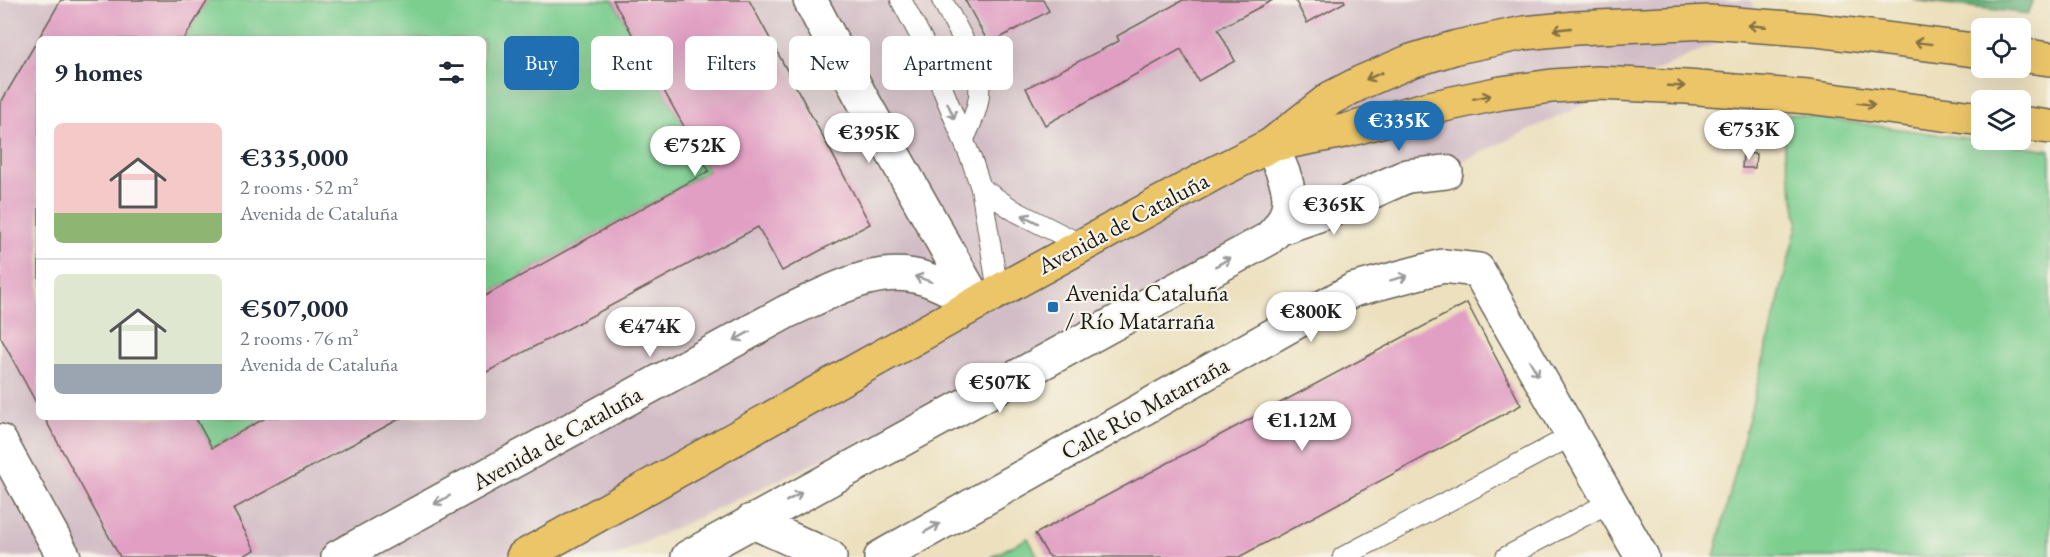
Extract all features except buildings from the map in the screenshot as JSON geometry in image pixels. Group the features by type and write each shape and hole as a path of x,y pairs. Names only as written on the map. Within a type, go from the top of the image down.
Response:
{"main road":[{"name":"Avenida de Cataluña","path":"523,557 987,297 1271,145 1331,98 1389,69 1457,47 1524,33 1648,23 1710,22 1815,30 1971,50"},
{"path":"2031,57 2050,59"},
{"name":"Avenida de Cataluña","path":"1271,145 1344,131 1425,109 1491,95 1552,86 1597,83 1687,87 1808,97 1971,117"},
{"path":"2031,124 2050,127"}],"street":[{"path":"810,0 860,95 987,297"},
{"path":"1271,145 1286,179 1289,194 1288,213 1281,228"},
{"path":"688,557 1268,239 1281,228 1327,212 1407,176 1446,172"},
{"name":"Calle Río Matarraña","path":"881,557 1353,290 1443,266 1478,270 1642,557"},
{"name":"Avenida de Cataluña","path":"338,557 786,312 847,285 884,274 907,275 987,297"},
{"path":"0,441 64,557"},
{"path":"751,521 830,557"}],"lane":[{"path":"902,0 923,41 964,139 981,188 987,297"},
{"path":"942,0 970,53 980,87 975,115 964,139"},
{"path":"981,188 1015,211 1082,245"},
{"path":"1343,557 1573,435"},
{"path":"1506,557 1612,501"}],"shaded area":[{"path":"0,0 1750,0 1761,22 613,557 0,557"}],"green space":[{"path":"208,0 613,0 633,36 591,36 591,90 664,90 709,171 486,295 486,36 186,36"},
{"path":"1913,0 2034,0 2028,14"},
{"path":"1778,112 1971,139 1971,150 2031,150 2031,147 2050,150 2050,557 1714,557 1798,222"},
{"path":"197,420 262,420 212,448"},
{"path":"1028,538 1038,557 991,557"}],"place":[{"name":"Avenida Cataluña / Río Matarraña","path":"1053,307"}]}
